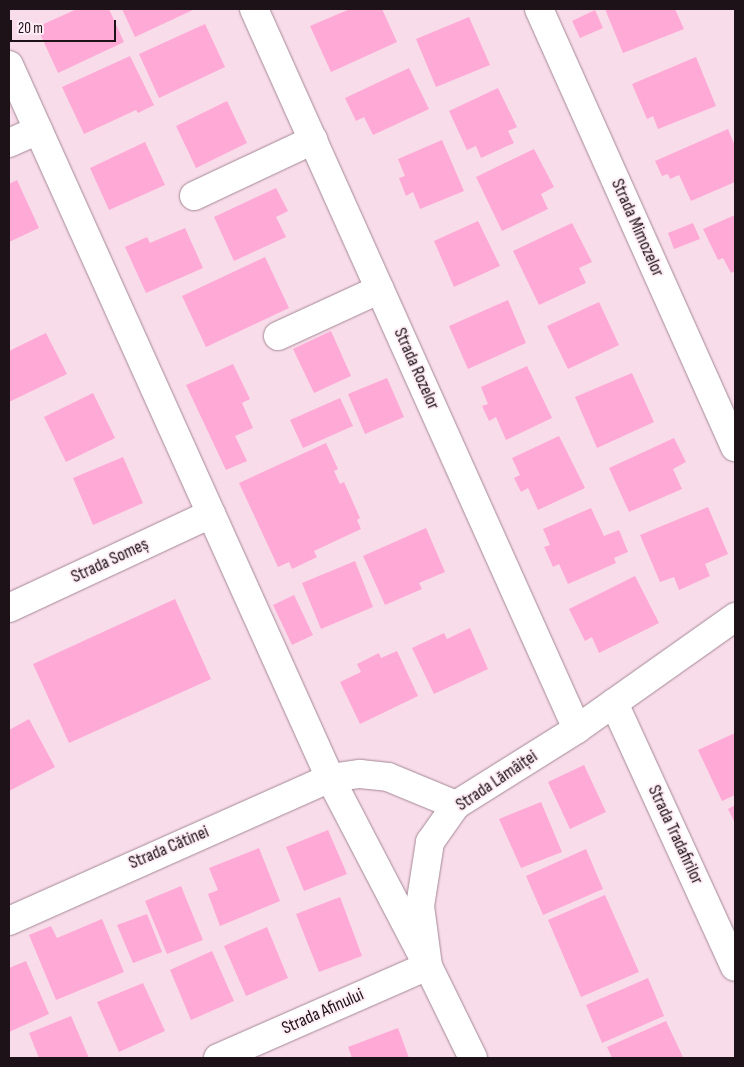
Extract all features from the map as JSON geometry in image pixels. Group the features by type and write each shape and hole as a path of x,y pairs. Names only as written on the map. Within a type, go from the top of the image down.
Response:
{"street":[{"name":"Strada Rozelor","path":"254,9 577,729"},
{"name":"Strada Mimozelor","path":"539,9 735,447"},
{"path":"9,65 330,778 428,966"},
{"path":"9,144 38,130"},
{"path":"194,196 313,140"},
{"path":"278,336 380,289"},
{"name":"Strada Someș","path":"9,608 211,514"},
{"name":"Strada Lămâiței","path":"473,1058 428,966 420,906 430,842 456,805 577,729 735,617"},
{"name":"Strada Tradafirilor","path":"614,703 735,967"},
{"name":"Strada Cătinei","path":"9,921 330,778 360,774 388,777 456,805"},
{"name":"Strada Afinului","path":"218,1058 428,966"}],"building":[{"path":"77,9 109,9 124,42 58,73 37,27"},
{"path":"122,9 195,9 135,37"},
{"path":"350,9 382,9 397,42 331,72 310,26"},
{"path":"605,9 675,9 684,29 623,53"},
{"path":"595,10 603,28 580,38 572,21"},
{"path":"469,17 490,65 436,87 416,39"},
{"path":"205,24 225,67 159,98 139,54"},
{"path":"130,56 154,105 138,113 136,110 84,134 62,87"},
{"path":"696,57 716,106 658,129 653,116 647,119 632,84"},
{"path":"409,68 429,109 373,135 364,117 356,121 345,98"},
{"path":"498,88 517,127 508,131 514,143 481,158 476,146 467,150 449,111"},
{"path":"227,101 247,143 196,168 176,126"},
{"path":"728,129 735,146 735,182 691,201 679,175 670,179 668,174 662,176 655,161"},
{"path":"442,140 464,191 420,209 413,192 406,196 399,178 405,176 398,159"},
{"path":"145,142 165,185 109,210 90,168"},
{"path":"534,149 554,187 541,194 548,209 502,231 476,177"},
{"path":"17,180 39,228 9,242 9,184"},
{"path":"276,188 288,211 276,217 286,237 234,261 214,217"},
{"path":"735,215 735,271 731,273 723,258 718,260 703,229"},
{"path":"478,221 500,266 454,287 434,241"},
{"path":"572,223 592,262 579,268 586,283 539,305 513,251"},
{"path":"693,223 700,239 674,249 668,233"},
{"path":"185,228 203,268 146,293 125,247 147,237 150,243"},
{"path":"265,257 289,308 206,347 182,296"},
{"path":"508,300 526,343 468,369 449,326"},
{"path":"599,302 619,345 568,369 547,326"},
{"path":"331,331 351,376 314,393 293,349"},
{"path":"46,333 67,374 9,402 9,351"},
{"path":"233,364 250,399 242,403 253,428 235,436 247,461 226,470 186,385"},
{"path":"527,366 552,418 506,440 496,417 489,421 482,406 488,404 481,387"},
{"path":"632,373 654,422 597,448 575,397"},
{"path":"387,378 404,417 365,434 348,394"},
{"path":"93,393 115,438 66,462 44,417"},
{"path":"340,398 353,426 303,448 290,420"},
{"path":"559,436 585,488 538,510 528,488 521,492 514,478 520,475 512,458"},
{"path":"674,438 686,462 673,469 682,489 629,512 609,468"},
{"path":"326,443 338,469 334,471 340,484 344,482 360,518 357,520 361,529 314,551 317,557 292,569 289,562 278,567 239,483"},
{"path":"123,457 143,503 93,525 73,478"},
{"path":"708,507 728,554 705,564 710,576 679,590 674,577 660,582 640,535"},
{"path":"591,508 604,536 619,530 628,552 614,558 616,563 568,584 559,564 553,567 544,547 550,545 543,529"},
{"path":"426,528 445,572 419,583 422,589 385,605 363,556"},
{"path":"355,561 373,607 321,629 302,583"},
{"path":"635,576 659,623 599,653 592,637 585,641 569,609"},
{"path":"294,595 313,635 292,645 273,605"},
{"path":"175,599 211,679 69,743 33,664"},
{"path":"470,628 488,669 434,694 412,648 444,633 447,639"},
{"path":"397,651 418,696 360,724 340,682 361,672 357,664 379,653 381,658"},
{"path":"29,719 55,767 9,791 9,730"},
{"path":"735,733 735,795 722,801 698,750"},
{"path":"584,765 606,812 570,829 548,782"},
{"path":"541,802 562,852 521,868 499,819"},
{"path":"735,805 735,823 728,809"},
{"path":"328,830 347,874 304,891 286,847"},
{"path":"259,848 280,901 220,926 208,894 218,890 209,868"},
{"path":"586,849 603,889 543,915 526,876"},
{"path":"181,886 203,940 167,954 145,901"},
{"path":"605,895 639,972 581,997 548,920"},
{"path":"340,897 362,956 319,972 296,914"},
{"path":"147,914 162,952 133,963 117,925"},
{"path":"102,919 124,972 56,1000 29,935 51,926 57,938"},
{"path":"267,927 288,978 246,996 224,946"},
{"path":"212,951 234,1001 191,1020 170,970"},
{"path":"26,961 49,1014 9,1032 9,968"},
{"path":"648,978 664,1016 602,1043 586,1005"},
{"path":"143,983 165,1031 119,1052 97,1002"},
{"path":"71,1016 89,1058 39,1058 29,1033"},
{"path":"666,1021 683,1057 612,1058 607,1047"},
{"path":"398,1028 409,1058 352,1058 348,1047"}]}
